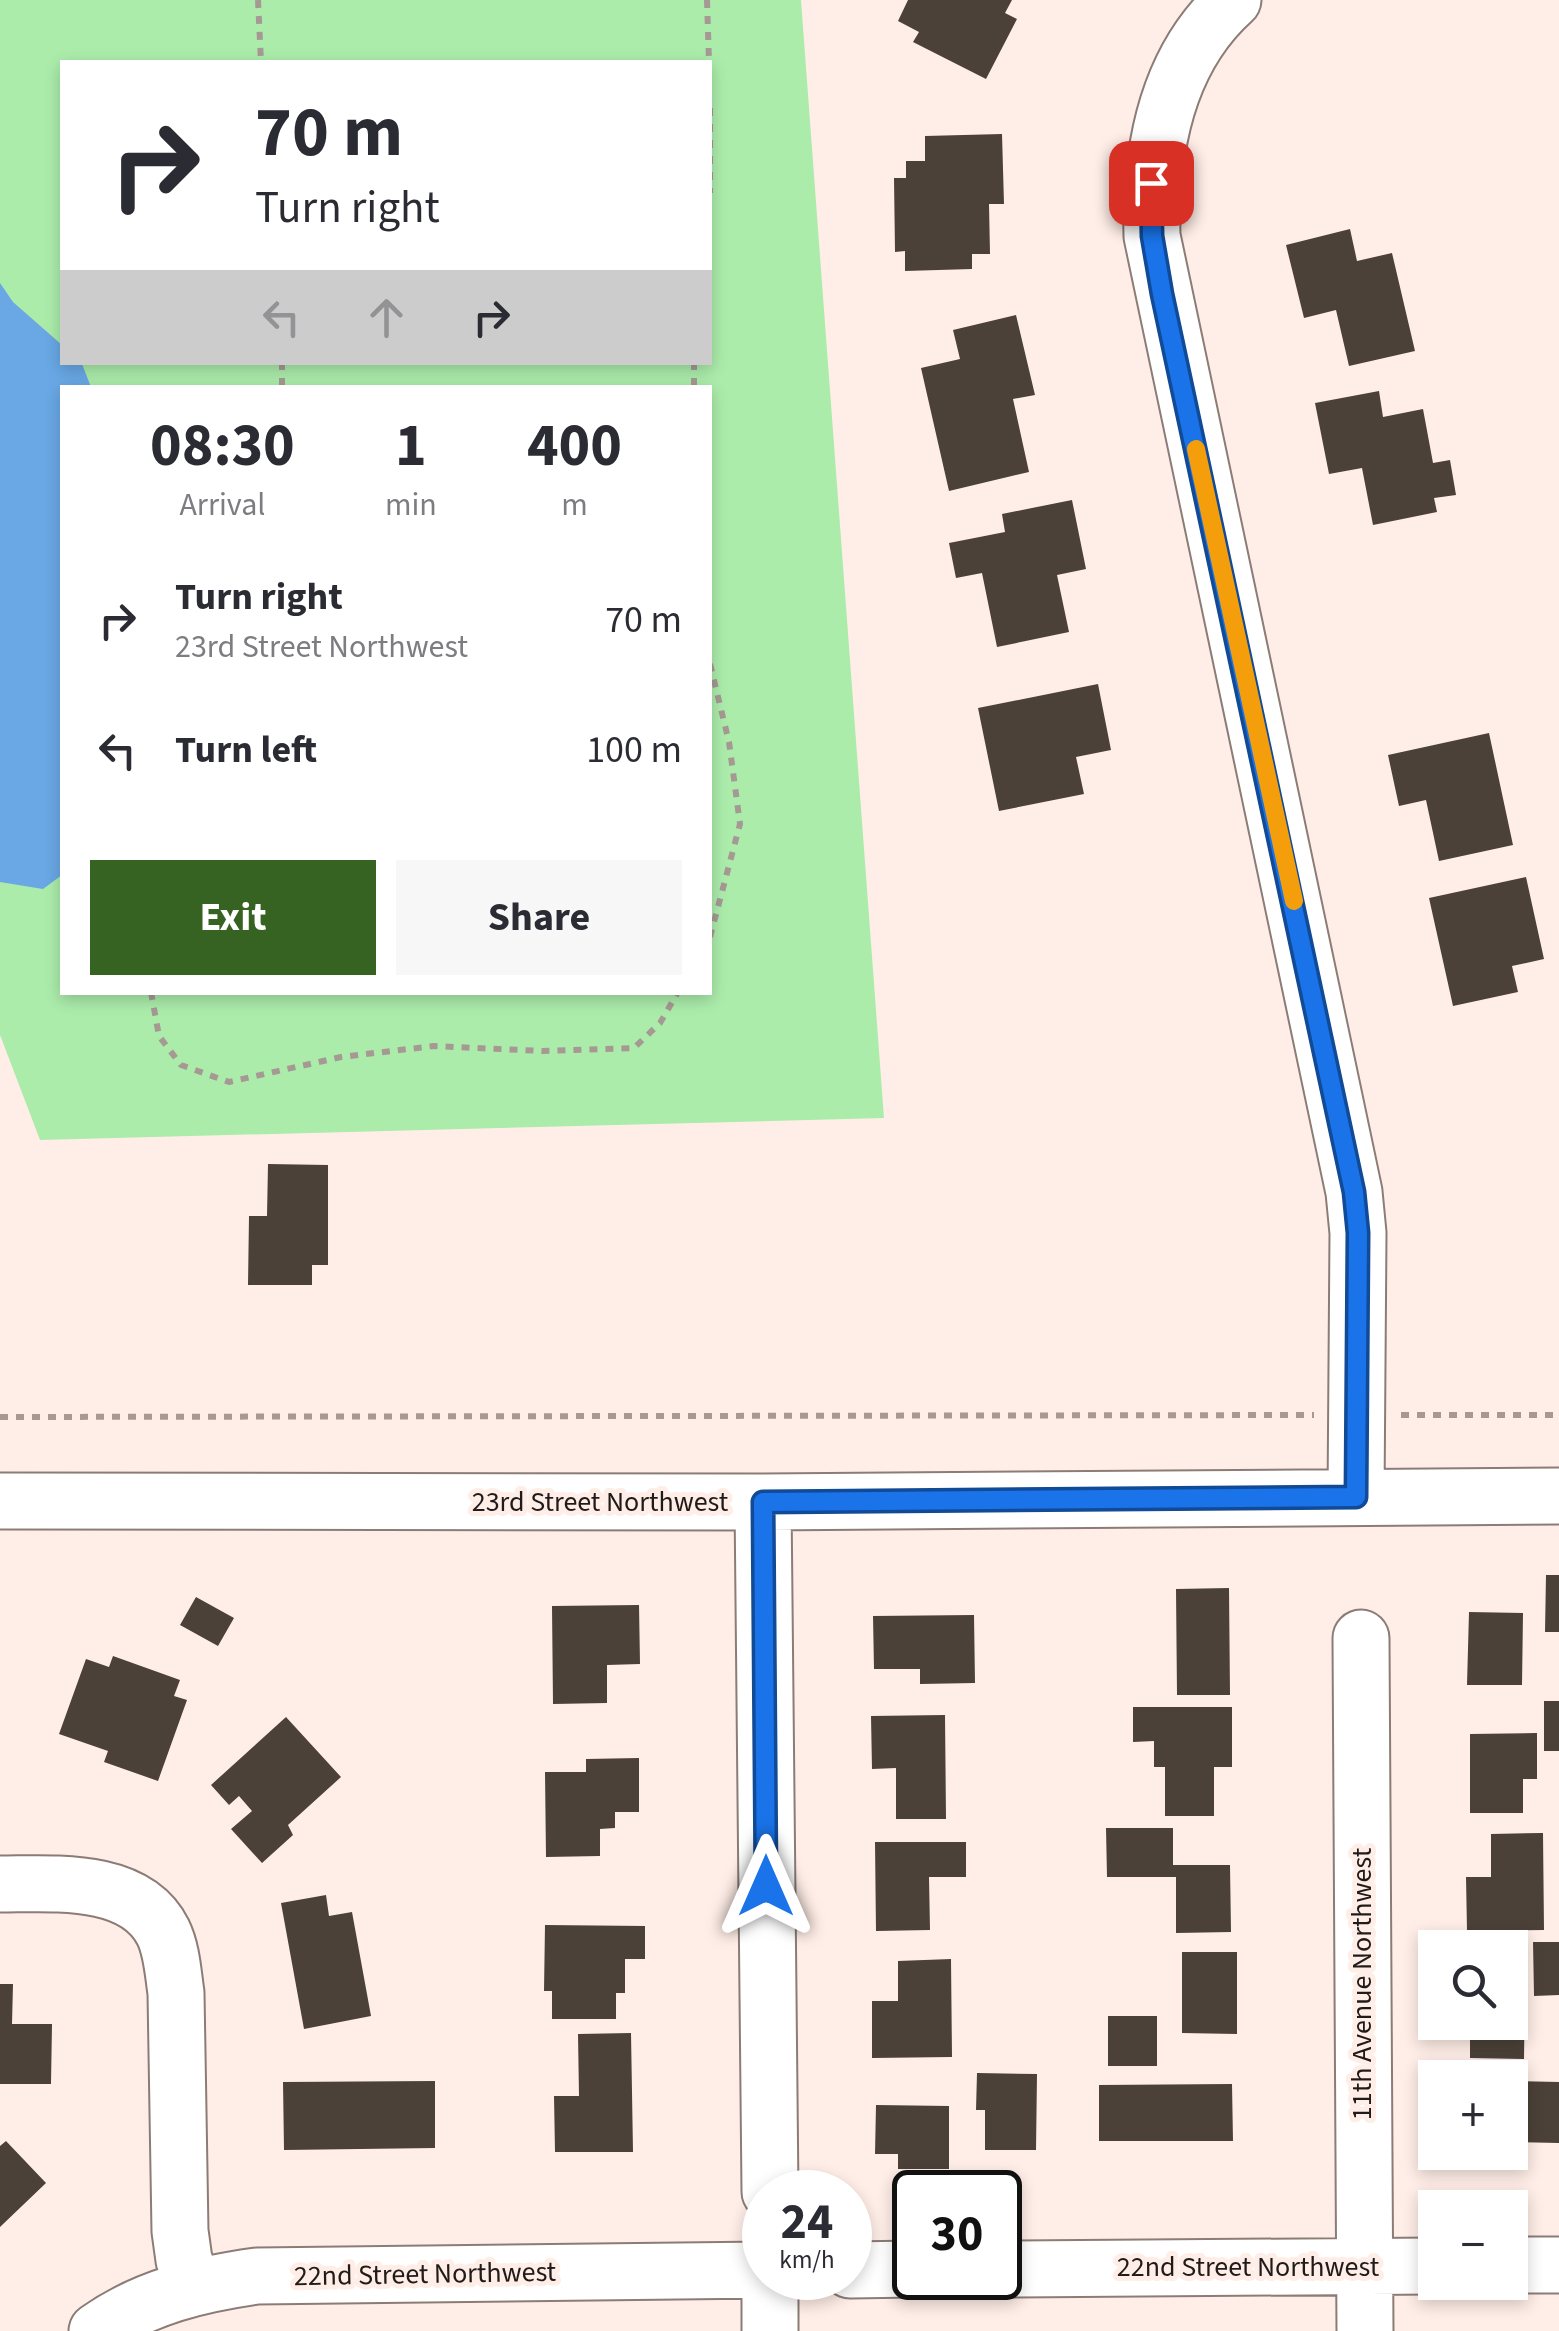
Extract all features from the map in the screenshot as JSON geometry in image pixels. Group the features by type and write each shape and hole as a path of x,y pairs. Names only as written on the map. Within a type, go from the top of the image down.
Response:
{"street":[{"path":"1233,0 1195,46 1158,133 1151,183 1152,236 1350,1166 1358,1233 1356,1497"},
{"name":"23rd Street Northwest","path":"0,1501 763,1502 1559,1496"},
{"path":"763,1502 770,2170"},
{"name":"11th Avenue Northwest","path":"1360,1638 1365,2331"},
{"path":"0,1884 69,1884 106,1890 140,1905 163,1930 176,1992 180,2230 184,2260 194,2285"},
{"path":"1528,2266 1559,2265"},
{"name":"22nd Street Northwest","path":"1022,2269 1418,2266"},
{"name":"22nd Street Northwest","path":"97,2331 114,2319 194,2285 257,2276 742,2270"},
{"path":"770,2300 770,2331"}],"path":[{"path":"258,0 261,60"},
{"path":"707,0 709,60"},
{"path":"712,672 729,742 740,824 712,929"},
{"path":"152,995 159,1036 181,1066 229,1082 341,1057 434,1046 542,1051 634,1048 660,1024 676,995"},
{"path":"0,1417 1559,1415"}],"green space":[{"path":"0,0 801,0 884,1118 40,1140 0,1035"}],"water":[{"path":"0,283 13,302 60,343 60,365 82,365 90,385 60,385 60,876 43,889 0,882"}],"building":[{"path":"908,0 1012,0 1005,13 1017,19 986,79 913,42 919,32 898,21"},
{"path":"1002,134 1004,204 989,204 990,254 972,254 972,269 905,271 905,251 895,252 894,178 906,178 906,161 925,161 925,136"},
{"path":"1350,229 1357,261 1392,253 1415,351 1349,366 1336,310 1304,318 1286,245"},
{"path":"1016,315 1035,395 1013,399 1029,472 949,491 921,368 960,359 953,330"},
{"path":"1379,391 1383,417 1423,409 1433,463 1450,460 1456,495 1434,498 1437,512 1373,525 1362,468 1329,474 1315,403"},
{"path":"1072,500 1086,569 1057,575 1069,632 997,647 982,573 956,578 949,543 1005,532 1002,514"},
{"path":"1098,684 1111,750 1076,757 1084,794 999,811 978,708"},
{"path":"1489,733 1513,845 1439,861 1426,800 1399,806 1388,755"},
{"path":"1526,877 1544,959 1512,966 1518,992 1453,1006 1429,898"},
{"path":"268,1164 328,1165 328,1265 312,1265 312,1285 248,1285 249,1216 267,1216"},
{"path":"1546,1575 1559,1575 1559,1632 1545,1632"},
{"path":"1229,1588 1230,1695 1177,1695 1176,1589"},
{"path":"196,1597 234,1618 218,1646 180,1625"},
{"path":"639,1605 640,1664 607,1665 607,1703 553,1704 552,1606"},
{"path":"1469,1612 1523,1613 1522,1685 1467,1685"},
{"path":"974,1615 975,1683 920,1684 920,1669 874,1669 873,1616"},
{"path":"113,1656 180,1680 174,1696 187,1700 158,1781 104,1762 108,1751 59,1734 86,1659 109,1667"},
{"path":"1544,1701 1559,1701 1559,1751 1544,1751"},
{"path":"1133,1707 1232,1707 1232,1767 1214,1767 1214,1816 1165,1816 1165,1767 1154,1767 1154,1741 1133,1742"},
{"path":"945,1715 946,1819 896,1819 896,1768 872,1769 871,1716"},
{"path":"286,1717 341,1777 288,1825 293,1835 262,1863 231,1829 252,1811 239,1796 229,1805 211,1785"},
{"path":"1537,1733 1537,1779 1523,1779 1523,1813 1470,1813 1470,1734"},
{"path":"639,1758 639,1812 615,1812 615,1828 600,1829 600,1856 546,1857 545,1772 586,1772 586,1759"},
{"path":"1106,1828 1173,1828 1173,1865 1230,1865 1231,1932 1176,1933 1176,1877 1107,1877"},
{"path":"1543,1833 1544,1930 1467,1930 1466,1877 1491,1877 1491,1834"},
{"path":"875,1842 966,1842 966,1877 929,1877 930,1930 876,1931"},
{"path":"326,1895 329,1916 352,1912 371,2016 304,2029 281,1903"},
{"path":"545,1925 645,1926 645,1959 625,1959 625,1993 616,1993 616,2019 552,2019 552,1991 544,1991"},
{"path":"1533,1942 1559,1942 1559,1995 1534,1996"},
{"path":"1182,1952 1237,1952 1237,2034 1182,2033"},
{"path":"951,1959 952,2057 872,2058 872,2001 898,2001 898,1961"},
{"path":"0,1984 13,1984 12,2024 52,2024 51,2084 0,2084"},
{"path":"1108,2016 1157,2016 1157,2066 1108,2066"},
{"path":"631,2033 633,2152 555,2152 554,2096 579,2096 578,2034"},
{"path":"1470,2040 1524,2040 1524,2059 1470,2058"},
{"path":"977,2073 1037,2074 1036,2150 985,2150 985,2110 976,2110"},
{"path":"435,2081 435,2148 284,2150 283,2082"},
{"path":"1528,2081 1559,2082 1559,2143 1528,2142"},
{"path":"1232,2084 1233,2141 1099,2141 1099,2085"},
{"path":"876,2105 949,2106 949,2169 898,2169 898,2154 875,2154"},
{"path":"6,2141 46,2183 0,2227 0,2146"}],"slow traffic":[{"path":"1196,449 1294,901"}],"route":[{"path":"766,1886 763,1502 1356,1497 1358,1233 1354,1192 1162,294 1152,236 1151,183"}]}
